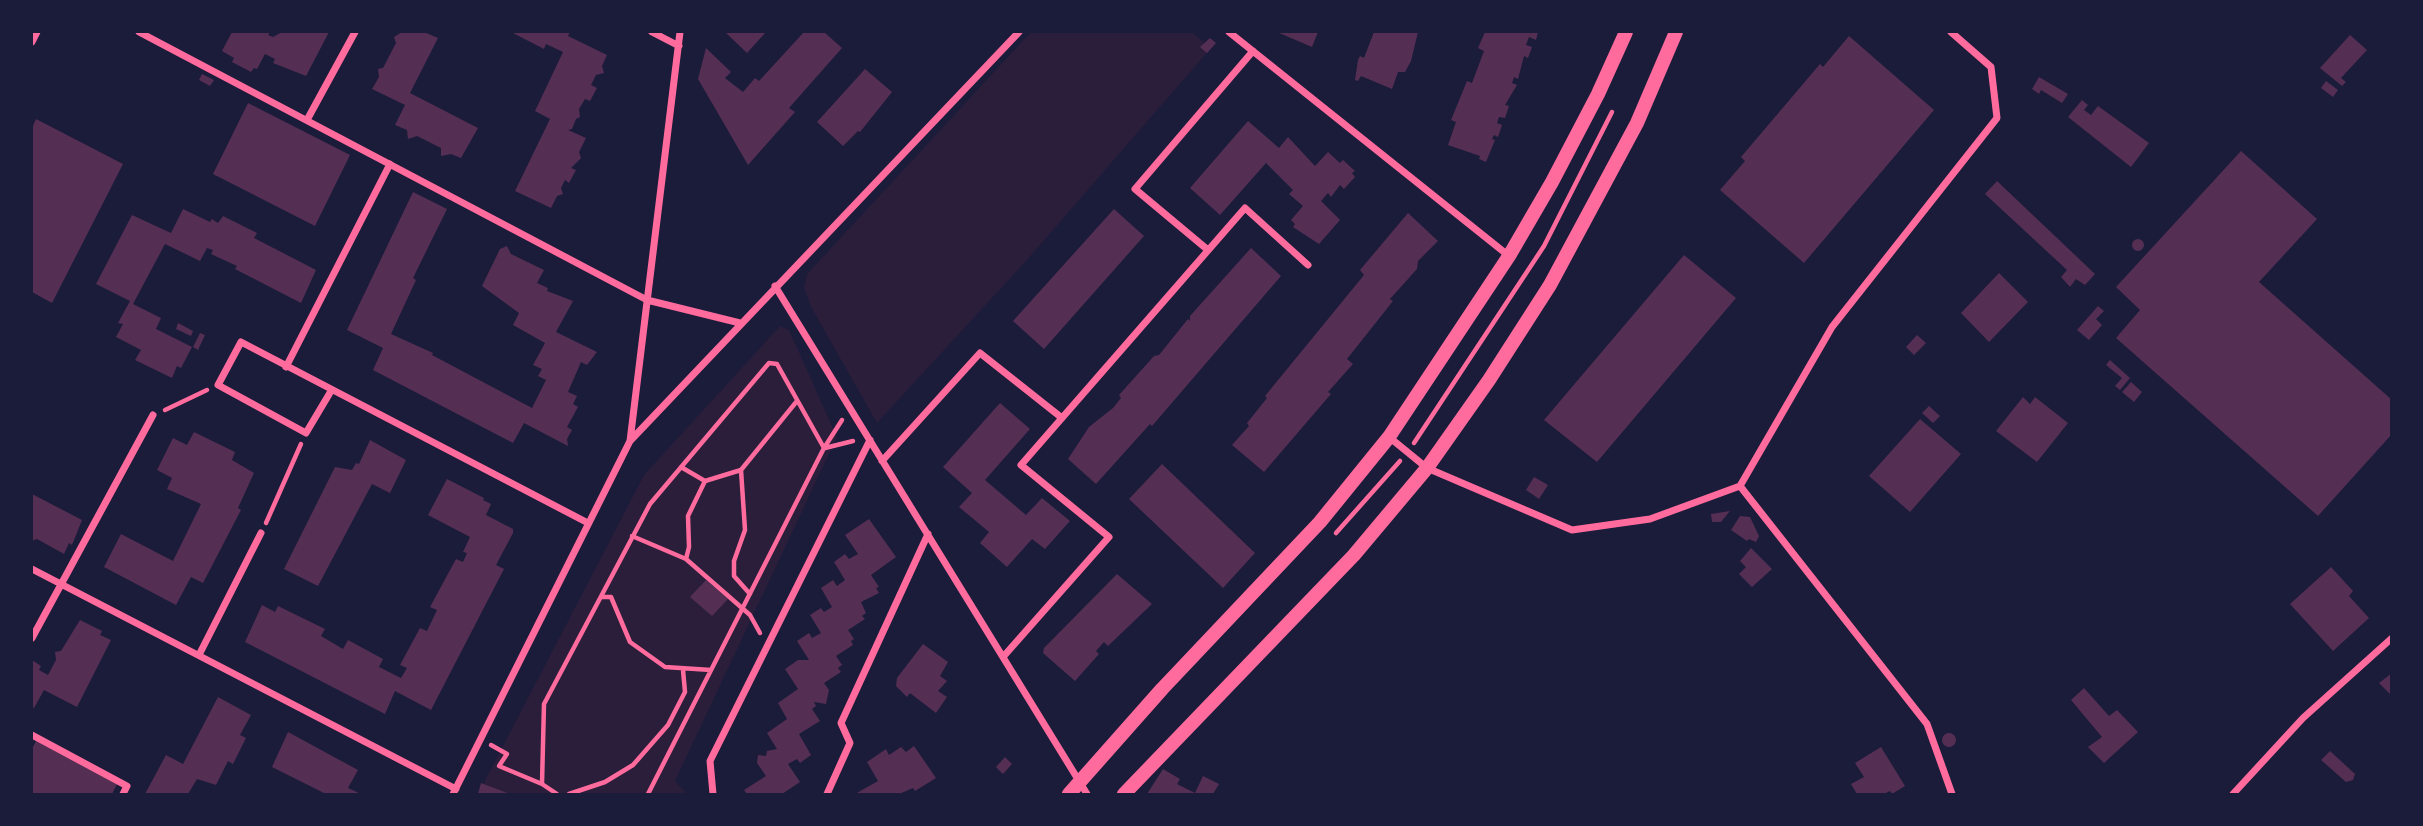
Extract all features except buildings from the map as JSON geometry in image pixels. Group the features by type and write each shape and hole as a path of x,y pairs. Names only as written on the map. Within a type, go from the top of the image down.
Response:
{"main road":[{"path":"1069,794 1320,522 1390,437 1509,256 1593,105 1626,32"},
{"path":"1124,794 1354,555 1427,468 1489,380 1550,285 1637,122 1676,32"}],"street":[{"path":"32,42 37,32"},
{"path":"139,32 647,300 740,323"},
{"path":"307,120 355,32"},
{"path":"652,32 679,46"},
{"path":"630,441 680,32"},
{"path":"32,569 454,792 630,441 1019,32"},
{"path":"1229,32 1509,256"},
{"path":"1390,437 1427,468 1572,530 1650,519 1740,486 1832,327 1997,118 1991,67 1951,32"},
{"path":"1208,250 1135,189 1253,51"},
{"path":"286,367 390,164"},
{"path":"1003,657 1109,537 1021,465 1245,208 1308,265"},
{"path":"775,286 1087,794"},
{"path":"331,391 306,433 218,385 241,342 588,523"},
{"path":"883,461 980,353 1062,418"},
{"path":"32,638 153,415"},
{"path":"713,794 710,761 869,439"},
{"path":"1740,486 1927,724 1952,794"},
{"path":"199,655 261,533"},
{"path":"827,794 850,743 841,723 928,534"},
{"path":"2233,794 2303,718 2392,638"},
{"path":"32,735 127,786 123,794"}],"path":[{"path":"542,784 544,704 650,503 769,363 777,364 824,448"},
{"path":"153,415 218,385"},
{"path":"685,559 689,547 688,516 705,481 741,470 797,401"},
{"path":"648,794 824,448 850,408"},
{"path":"261,533 306,433"},
{"path":"824,448 869,439"},
{"path":"681,467 705,481"},
{"path":"741,470 745,530 734,561 734,576 750,594"},
{"path":"632,537 685,559 750,615 768,646"},
{"path":"601,597 611,597 629,642 665,667 711,670"},
{"path":"569,794 605,782 634,765 668,725 680,703 685,692 683,670"},
{"path":"480,739 507,754 499,766 542,784 557,794"}],"shaded area":[{"path":"1031,32 1192,32 1211,48 1027,260 877,423 811,307 804,288 807,274"},
{"path":"780,326 789,330 837,437 675,781 687,794 478,794 644,475"}]}
